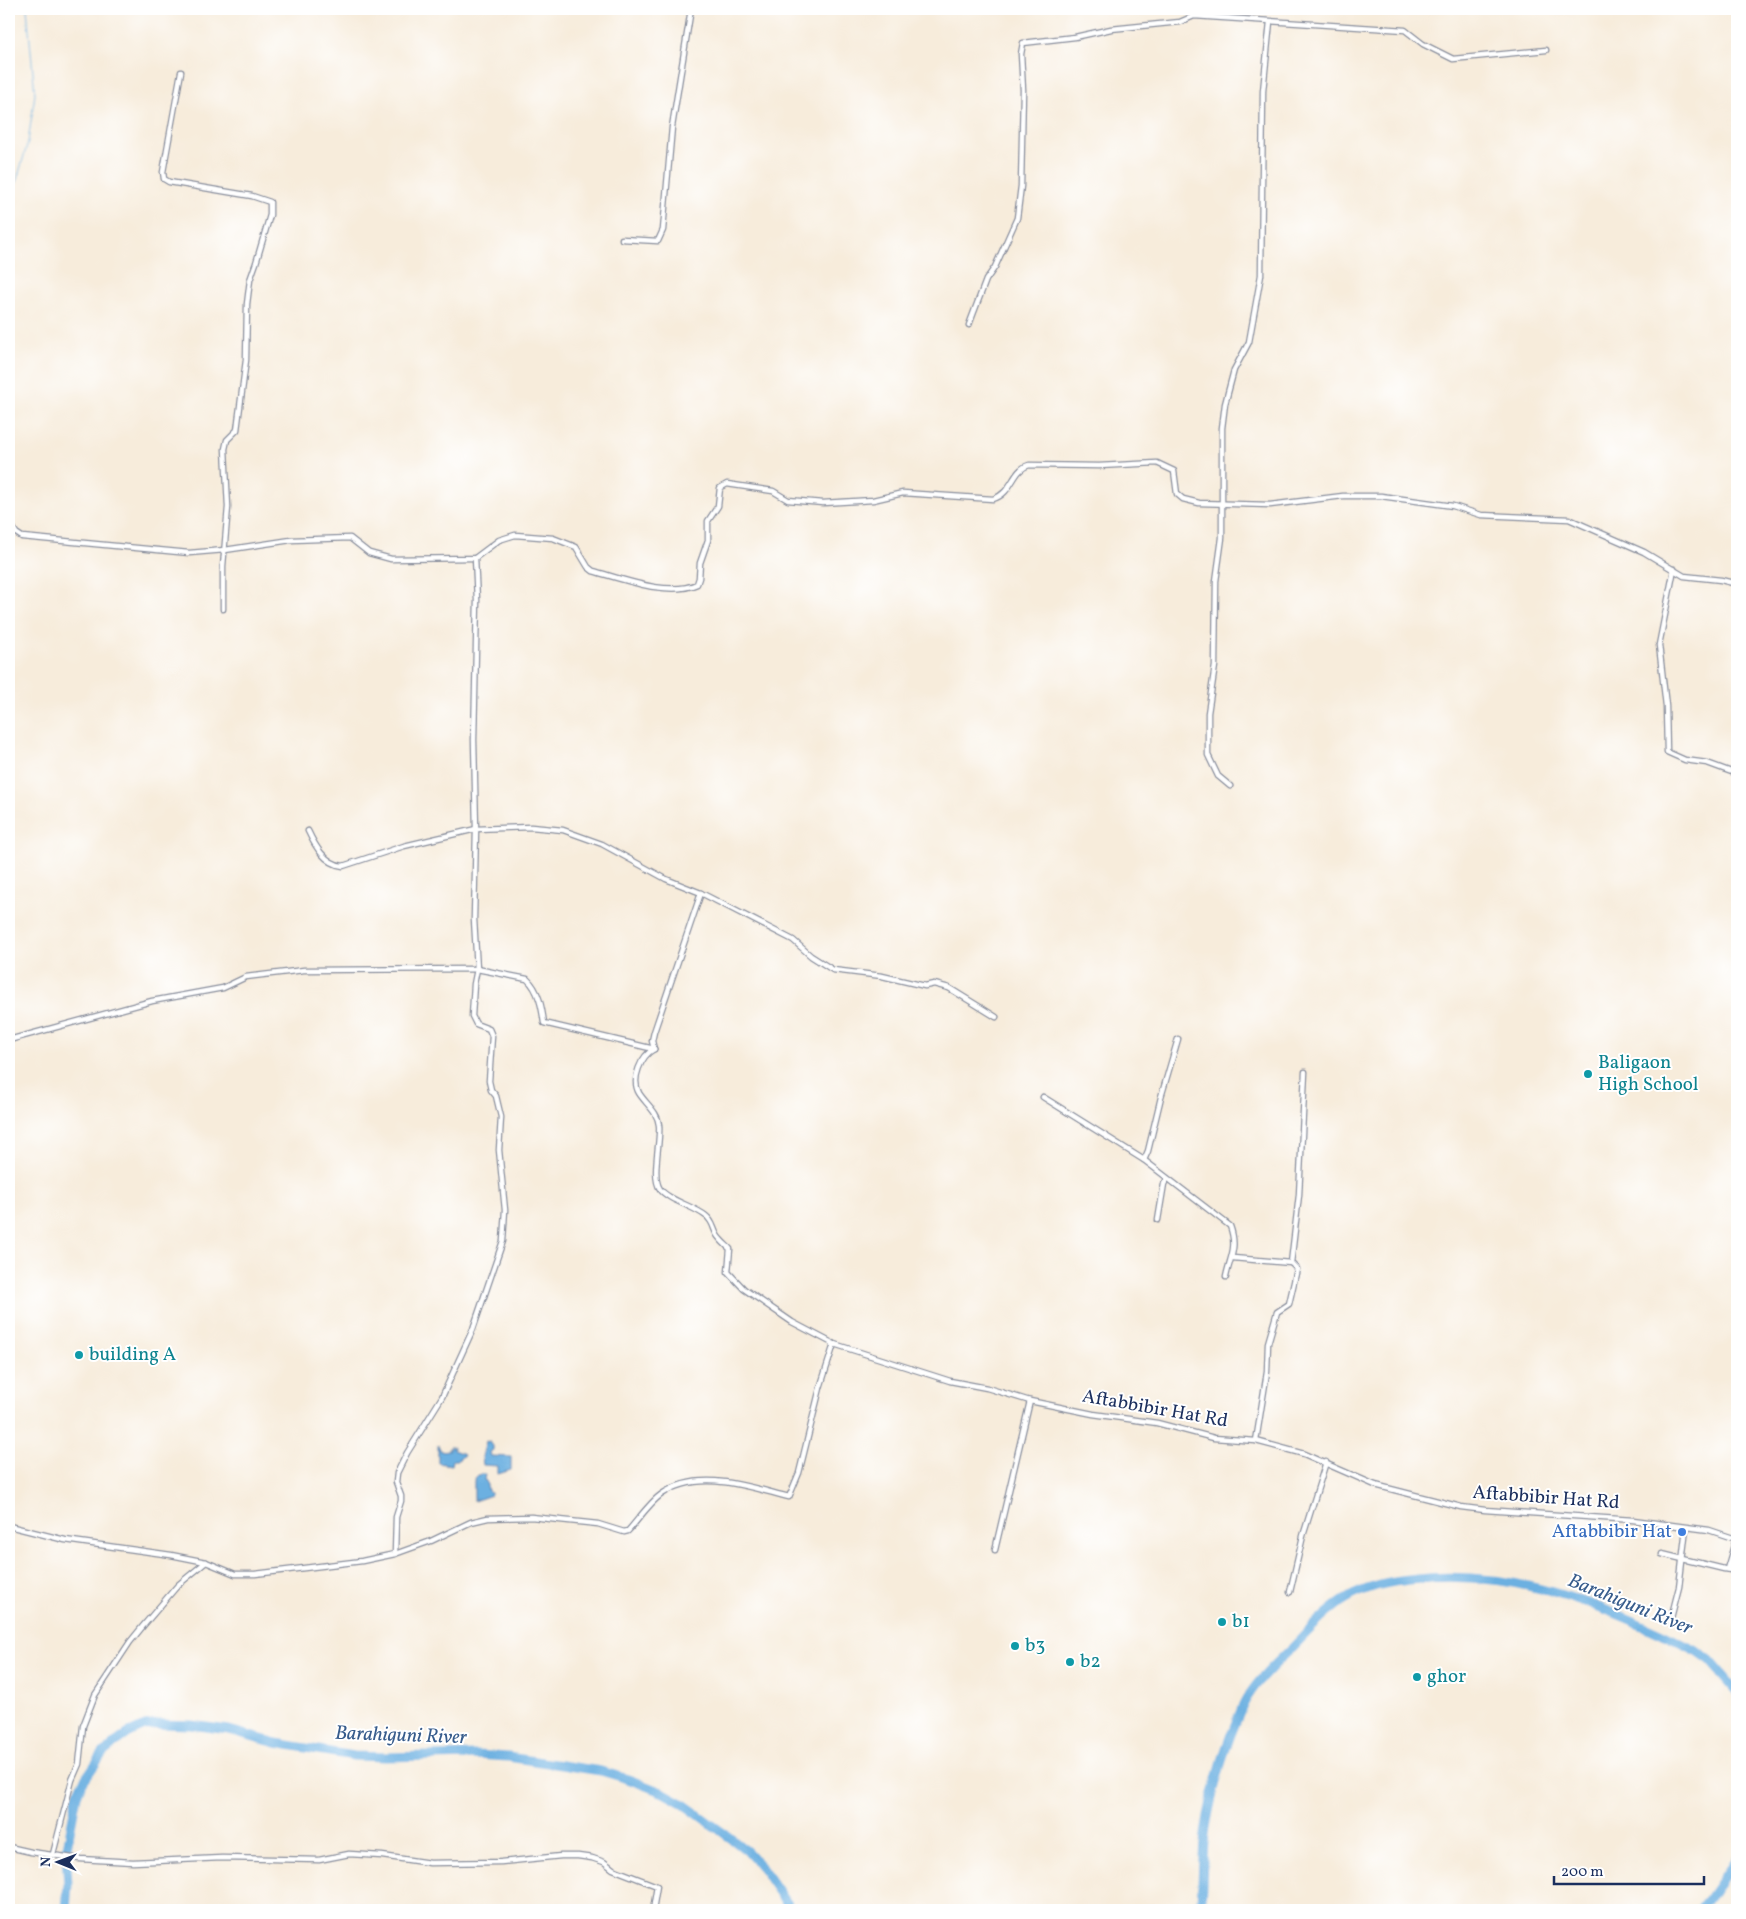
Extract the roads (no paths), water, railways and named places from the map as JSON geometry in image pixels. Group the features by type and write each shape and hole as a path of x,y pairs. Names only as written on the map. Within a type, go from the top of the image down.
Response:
{"street":[{"path":"622,239 658,241 663,230 672,127 691,9"},
{"path":"969,325 986,280 996,267 1017,218 1021,186 1023,90 1021,54 1023,43 1075,37 1111,28 1180,22 1194,16 1405,30 1423,44 1453,59 1546,50"},
{"path":"1230,786 1218,776 1208,755 1208,713 1215,666 1216,581 1222,538 1222,428 1225,404 1234,370 1249,342 1262,275 1264,91 1270,22"},
{"path":"181,72 162,172 164,179 169,182 252,196 271,204 270,215 250,280 247,304 246,360 237,430 227,440 224,449 228,507 223,566 223,609"},
{"path":"9,521 16,534 22,537 190,552 225,550 291,540 350,538 369,553 391,559 475,558 499,540 515,535 553,538 576,547 588,567 593,571 656,587 678,588 692,586 696,584 699,578 700,563 708,540 708,521 718,506 720,488 727,484 766,489 788,500 823,503 873,500 903,493 993,499 999,497 1007,490 1024,466 1029,464 1099,466 1157,463 1174,471 1175,488 1179,497 1199,502 1270,505 1343,496 1381,496 1453,506 1481,515 1569,519 1626,543 1684,576 1721,580 1737,584"},
{"path":"396,1554 396,1517 401,1496 396,1482 398,1473 407,1453 442,1397 472,1329 503,1241 505,1210 499,1150 501,1118 496,1096 490,1087 491,1032 476,1024 472,1016 477,970 474,919 476,828 474,740 477,600 475,558"},
{"path":"1674,569 1659,645 1666,706 1667,752 1685,760 1707,763 1737,774"},
{"path":"308,831 315,846 333,865 343,866 404,846 476,828 531,827 576,834 602,844 666,879 700,893 793,940 811,956 833,970 882,976 925,986 934,984 949,988 996,1017"},
{"path":"9,1040 152,1001 223,988 246,977 304,970 477,970 527,979 533,984 542,1006 544,1023 654,1049 652,1041 654,1032 700,893"},
{"path":"1144,1160 1178,1039"},
{"name":"Aftabbibir Hat Rd","path":"654,1049 642,1061 637,1080 637,1089 658,1120 659,1136 656,1178 658,1188 665,1194 698,1210 712,1220 718,1236 730,1249 728,1272 744,1289 792,1322 834,1344 950,1381 988,1388 1030,1401 1093,1414 1157,1423 1214,1438 1256,1441 1326,1462 1375,1485 1461,1507 1633,1520 1709,1530 1736,1539 1727,1569"},
{"path":"1291,1263 1299,1195 1305,1072"},
{"path":"1043,1096 1144,1160 1230,1226 1233,1258 1226,1277"},
{"path":"1158,1220 1164,1184 1167,1179"},
{"path":"1233,1258 1291,1263 1297,1269 1289,1304 1277,1312 1268,1343 1267,1372 1256,1441"},
{"path":"9,1526 66,1540 206,1562 235,1574 255,1574 362,1561 396,1554 472,1522 488,1518 531,1517 598,1524 624,1532 628,1531 661,1494 684,1484 718,1480 789,1496 799,1474 820,1388 834,1344"},
{"path":"994,1550 1030,1401"},
{"path":"1290,1592 1303,1536 1326,1462"},
{"path":"1670,1622 1679,1587 1686,1528"},
{"path":"1662,1554 1737,1571"},
{"path":"53,1854 72,1780 80,1760 82,1726 95,1695 130,1642 143,1626 178,1585 206,1562"},
{"path":"9,1847 80,1859 133,1862 222,1858 319,1860 349,1854 382,1856 430,1864 501,1862 578,1856 598,1860 613,1869 657,1886 652,1910"}],"water":[{"path":"486,1441 490,1442 493,1446 493,1450 490,1452 491,1456 511,1457 511,1470 498,1474 498,1466 483,1465 482,1457"},
{"path":"438,1445 441,1451 449,1450 449,1447 453,1447 453,1450 464,1454 459,1460 453,1460 452,1465 438,1463"},
{"path":"481,1474 485,1474 484,1480 491,1495 474,1501 474,1480"}],"waterway":[{"path":"9,207 28,142 35,94 27,9"},
{"name":"Barahiguni River","path":"1200,1910 1204,1842 1209,1813 1216,1781 1245,1701 1265,1675 1318,1622 1334,1607 1352,1595 1387,1583 1429,1578 1499,1581 1533,1587 1599,1607 1632,1620 1695,1650 1709,1660 1737,1692"},
{"name":"Barahiguni River","path":"66,1910 68,1884 66,1853 77,1795 81,1785 103,1753 115,1743 129,1733 145,1726 160,1724 191,1725 229,1730 276,1743 354,1756 476,1755 508,1757 601,1771 664,1793 682,1803 729,1837 747,1851 762,1868 791,1910"},
{"name":"Barahiguni River","path":"1701,1910 1737,1858"}],"place":[{"name":"Baligaon High School","path":"1588,1074"},
{"name":"building A","path":"79,1355"},
{"name":"Aftabbibir Hat","path":"1682,1532"},
{"name":"b1","path":"1222,1622"},
{"name":"b3","path":"1015,1646"},
{"name":"b2","path":"1070,1662"},
{"name":"ghor","path":"1417,1677"}]}
